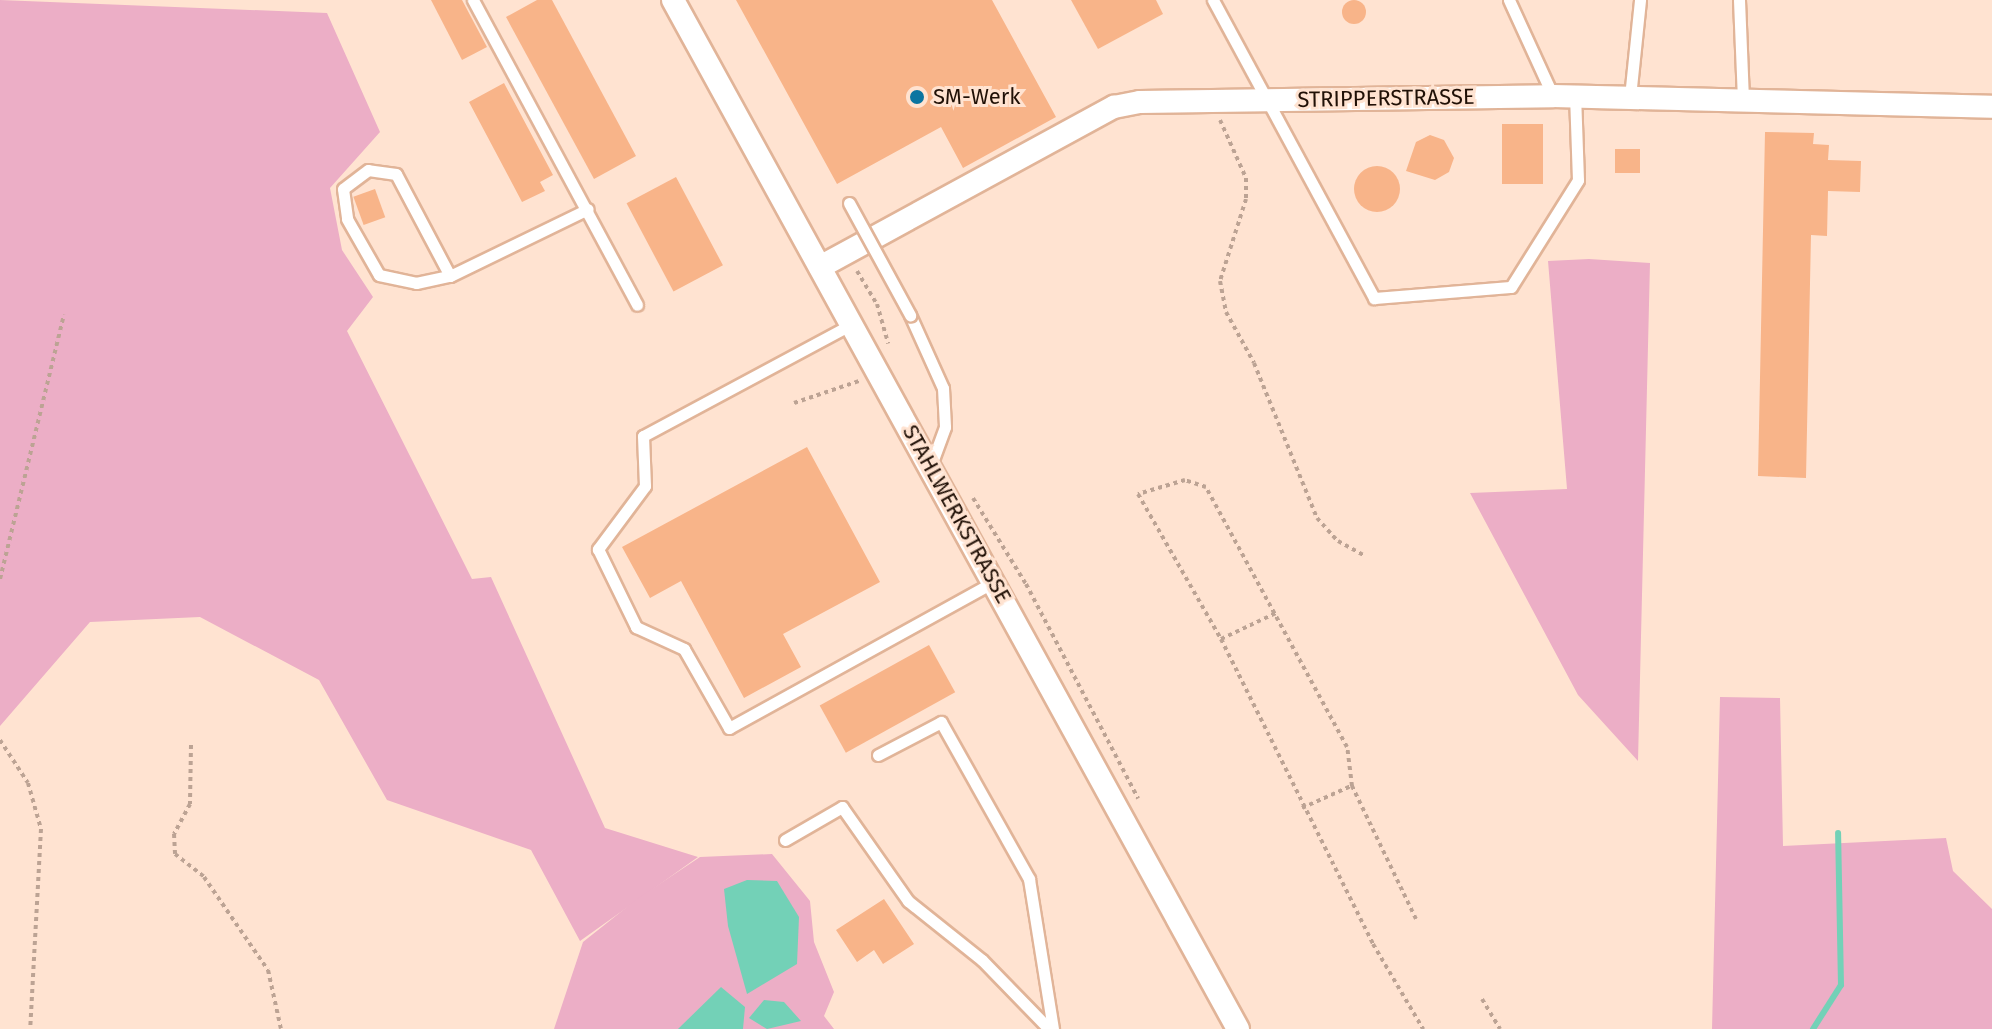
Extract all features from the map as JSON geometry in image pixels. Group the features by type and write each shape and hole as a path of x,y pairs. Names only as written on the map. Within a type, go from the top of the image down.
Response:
{"street":[{"name":"STAHLWERKSTRASSE","path":"673,0 1238,1029"},
{"name":"STRIPPERSTRASSE","path":"820,267 1114,107 1210,100 1564,96 1992,107"}],"lane":[{"path":"473,0 637,305"},
{"path":"1213,0 1270,100 1291,149 1374,298 1511,287 1578,180 1564,96 1509,0"},
{"path":"1630,97 1640,0"},
{"path":"1739,0 1743,99"},
{"path":"450,276 396,174 368,170 343,189 347,219 379,275 416,283 450,276 588,209"},
{"path":"849,203 910,315 943,388 945,427 931,465"},
{"path":"852,323 643,436 645,486 598,549 636,627 684,649 729,728 994,582"},
{"path":"878,755 941,722 1029,879 1051,1029"},
{"path":"785,840 842,807 908,901 982,960 1051,1029"}],"path":[{"path":"1210,100 1246,178 1246,199 1220,281 1226,312 1254,363 1317,518 1338,541 1365,556"},
{"path":"794,403 896,360 877,304 846,253"},
{"path":"0,579 64,315"},
{"path":"1416,919 1352,786 1347,747 1206,487 1185,480 1138,494 1221,639 1302,808 1423,1029"},
{"path":"969,490 1034,598 1140,803"},
{"path":"1221,639 1276,613"},
{"path":"0,740 28,783 41,829 30,1029"},
{"path":"191,745 190,804 174,834 175,854 204,877 268,970 281,1029"},
{"path":"0,751 8,751"},
{"path":"1302,808 1352,786"},
{"path":"1482,999 1500,1029"}],"shaded area":[{"path":"0,0 327,13 380,132 330,188 342,250 373,297 347,331 472,579 491,577 605,828 698,857 580,941 531,850 387,800 319,680 200,617 90,622 0,726"},
{"path":"1589,259 1650,263 1638,761 1578,695 1470,493 1567,489 1548,261"},
{"path":"1720,697 1780,698 1783,846 1946,838 1953,871 1992,909 1992,1029 1712,1029"},
{"path":"772,854 810,901 814,942 834,992 824,1016 834,1029 554,1029 583,942 637,899 700,857"}],"water":[{"path":"747,880 777,881 799,917 797,964 747,994 728,926 724,889"},
{"path":"721,987 745,1007 743,1029 678,1029"},
{"path":"764,1000 784,1002 801,1021 767,1029 749,1018"}],"building":[{"path":"431,0 462,0 487,47 462,60"},
{"path":"537,0 552,0 636,156 594,179 506,17"},
{"name":"SM-Werk","path":"736,0 992,0 1056,117 963,168 941,127 837,184"},
{"path":"1071,0 1156,0 1163,14 1098,49"},
{"path":"1354,0 1363,3 1366,12 1363,21 1354,24 1345,21 1342,12 1345,3"},
{"path":"504,83 553,175 540,182 545,191 522,202 469,102"},
{"path":"1502,124 1543,124 1543,184 1502,184"},
{"path":"1765,132 1814,133 1813,144 1829,145 1828,160 1861,161 1860,192 1828,191 1827,236 1811,235 1806,478 1758,476"},
{"path":"1430,135 1444,140 1454,158 1449,172 1435,180 1406,171 1416,142"},
{"path":"1615,149 1640,149 1640,173 1615,173"},
{"path":"1377,166 1393,173 1400,189 1393,205 1377,212 1361,205 1354,189 1361,173"},
{"path":"676,177 723,265 674,292 627,203"},
{"path":"375,189 385,217 364,225 353,197"},
{"path":"807,447 880,582 783,634 801,667 744,698 681,581 650,598 622,547"},
{"path":"929,645 955,692 846,753 820,706"},
{"path":"884,899 914,944 883,964 874,950 857,962 836,930"}],"waterway":[{"path":"1813,1029 1841,985 1838,833"}],"place":[{"name":"SM-Werk","path":"917,97"}]}
